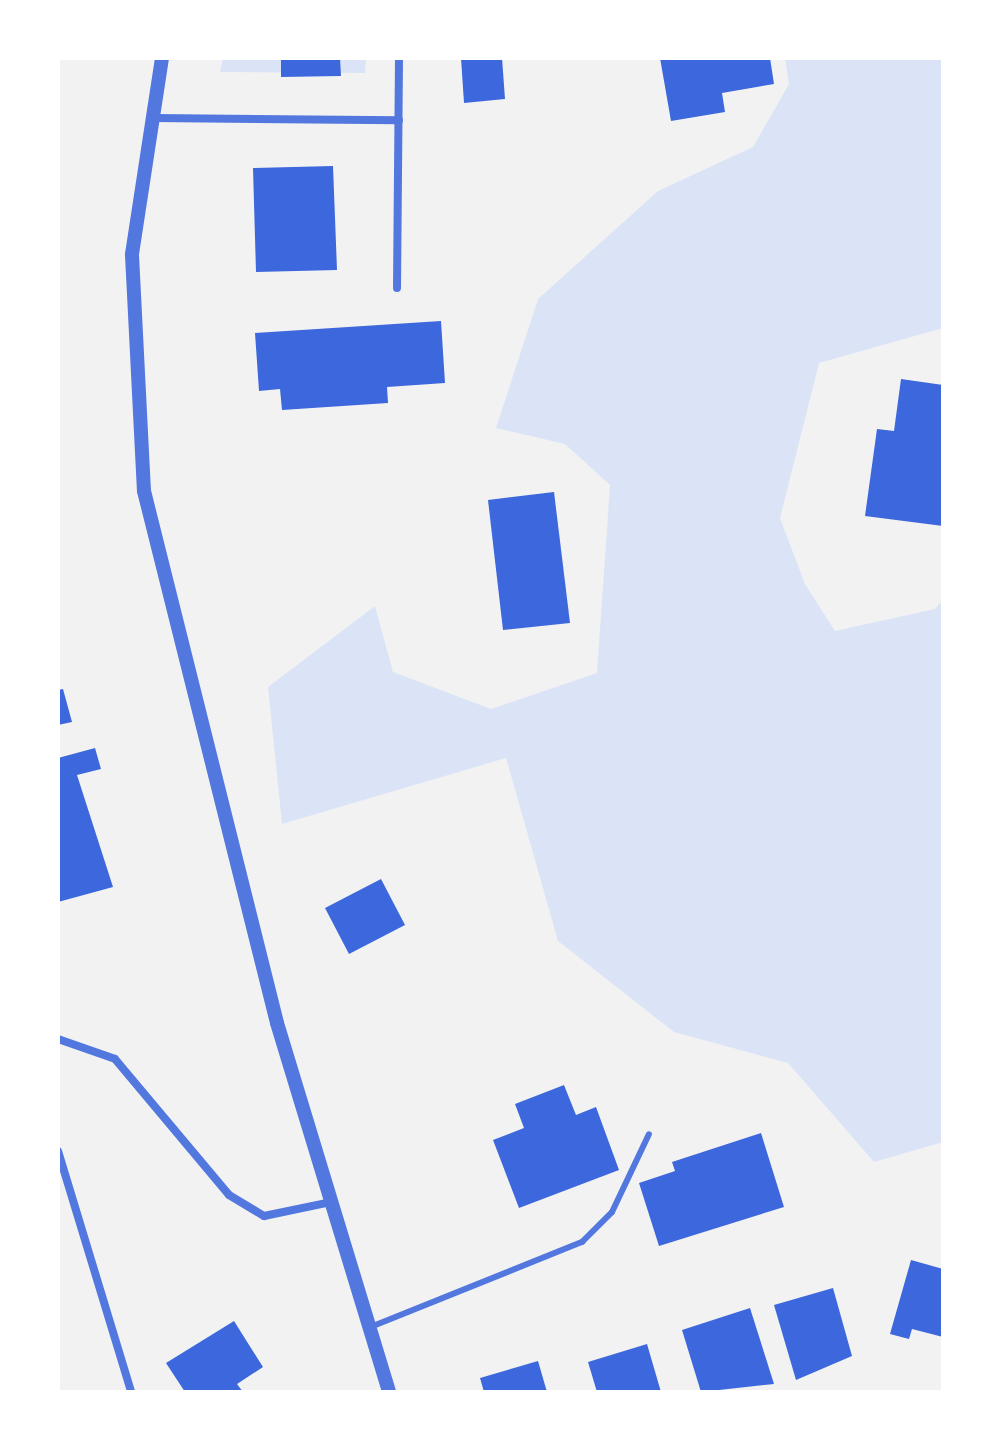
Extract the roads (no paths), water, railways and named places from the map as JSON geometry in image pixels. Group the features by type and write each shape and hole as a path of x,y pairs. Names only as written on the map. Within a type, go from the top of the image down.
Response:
{"street":[{"path":"162,58 132,255 144,491 277,1023 389,1392"},
{"path":"397,288 399,58"},
{"path":"153,118 399,120"},
{"path":"58,1039 115,1059 229,1195 264,1216 331,1202"},
{"path":"58,1151 131,1392"}],"lane":[{"path":"368,1328 582,1242 612,1212 649,1134"}]}
